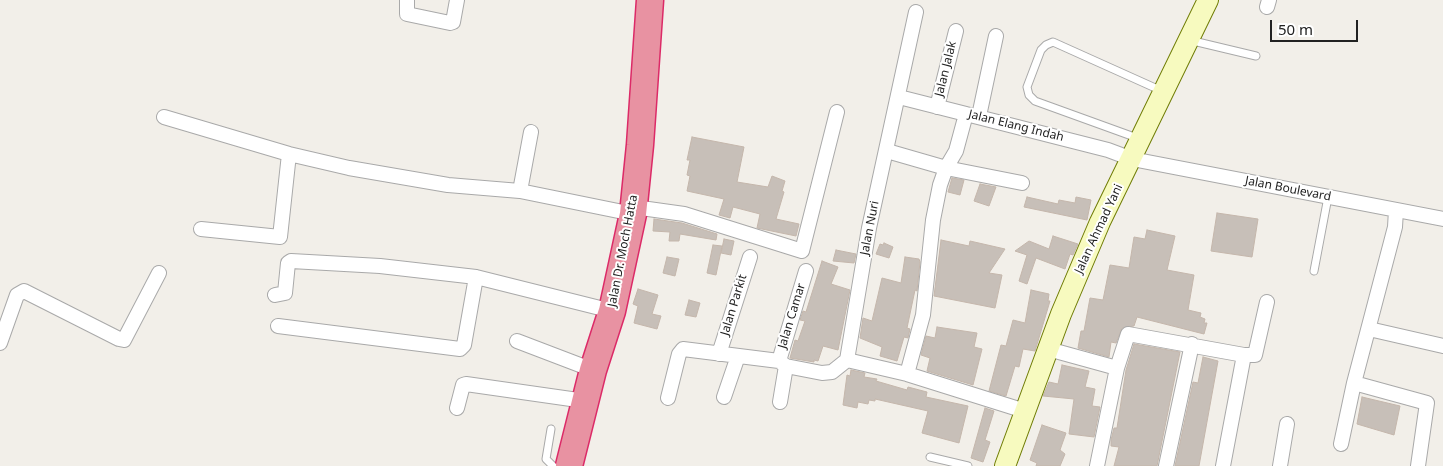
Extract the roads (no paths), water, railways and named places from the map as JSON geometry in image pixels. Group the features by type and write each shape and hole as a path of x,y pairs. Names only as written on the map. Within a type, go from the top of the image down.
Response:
{"highway":[{"name":"Jalan Dr. Moch Hatta","path":"569,466 593,370 612,311 633,211 640,145 650,0"}],"street":[{"path":"407,0 407,14 450,23 453,22 457,0"},
{"name":"Jalan Ahmad Yani","path":"1006,466 1048,349 1100,222 1208,0"},
{"name":"Jalan Nuri","path":"847,360 869,228 916,12"},
{"name":"Jalan Jalak","path":"937,107 956,31"},
{"path":"908,374 923,315 933,220 946,168 972,115 996,36"},
{"name":"Jalan Elang Indah","path":"899,97 1108,150 1132,158"},
{"path":"164,117 290,154 417,180 520,191 633,211 684,214 802,251 838,112"},
{"path":"520,191 531,132"},
{"path":"887,151 946,168 1022,184"},
{"path":"201,230 280,237 290,154"},
{"name":"Jalan Boulevard","path":"1132,158 1443,219"},
{"path":"1341,444 1354,383 1395,227 1396,210"},
{"name":"Jalan Parkit","path":"719,354 750,257"},
{"path":"276,295 285,293 288,263 291,261 380,266 476,277 612,311"},
{"name":"Jalan Camar","path":"780,402 783,363 806,271"},
{"path":"0,343 17,295 24,291 118,339 124,340 159,273"},
{"path":"278,326 460,349 464,344 476,277"},
{"path":"1097,466 1116,368 1129,333 1244,355 1256,354 1267,302"},
{"path":"1368,329 1443,346"},
{"path":"517,341 593,370"},
{"path":"1166,466 1192,344"},
{"path":"1048,349 1116,368"},
{"path":"668,398 681,350 783,363 828,373 837,369 847,360 908,374 1025,411"},
{"path":"1223,466 1244,355"},
{"path":"724,397 738,356"},
{"path":"1354,383 1427,403 1418,466"},
{"path":"457,408 463,385 466,384 585,401"},
{"path":"1280,466 1287,424"}],"lane":[{"path":"1189,40 1256,56"},
{"path":"1140,140 1035,101 1029,95 1027,87 1042,50 1046,45 1053,42 1163,92"},
{"path":"1314,271 1328,197"},
{"path":"551,429 546,459 553,466"},
{"path":"930,456 968,466"}]}
